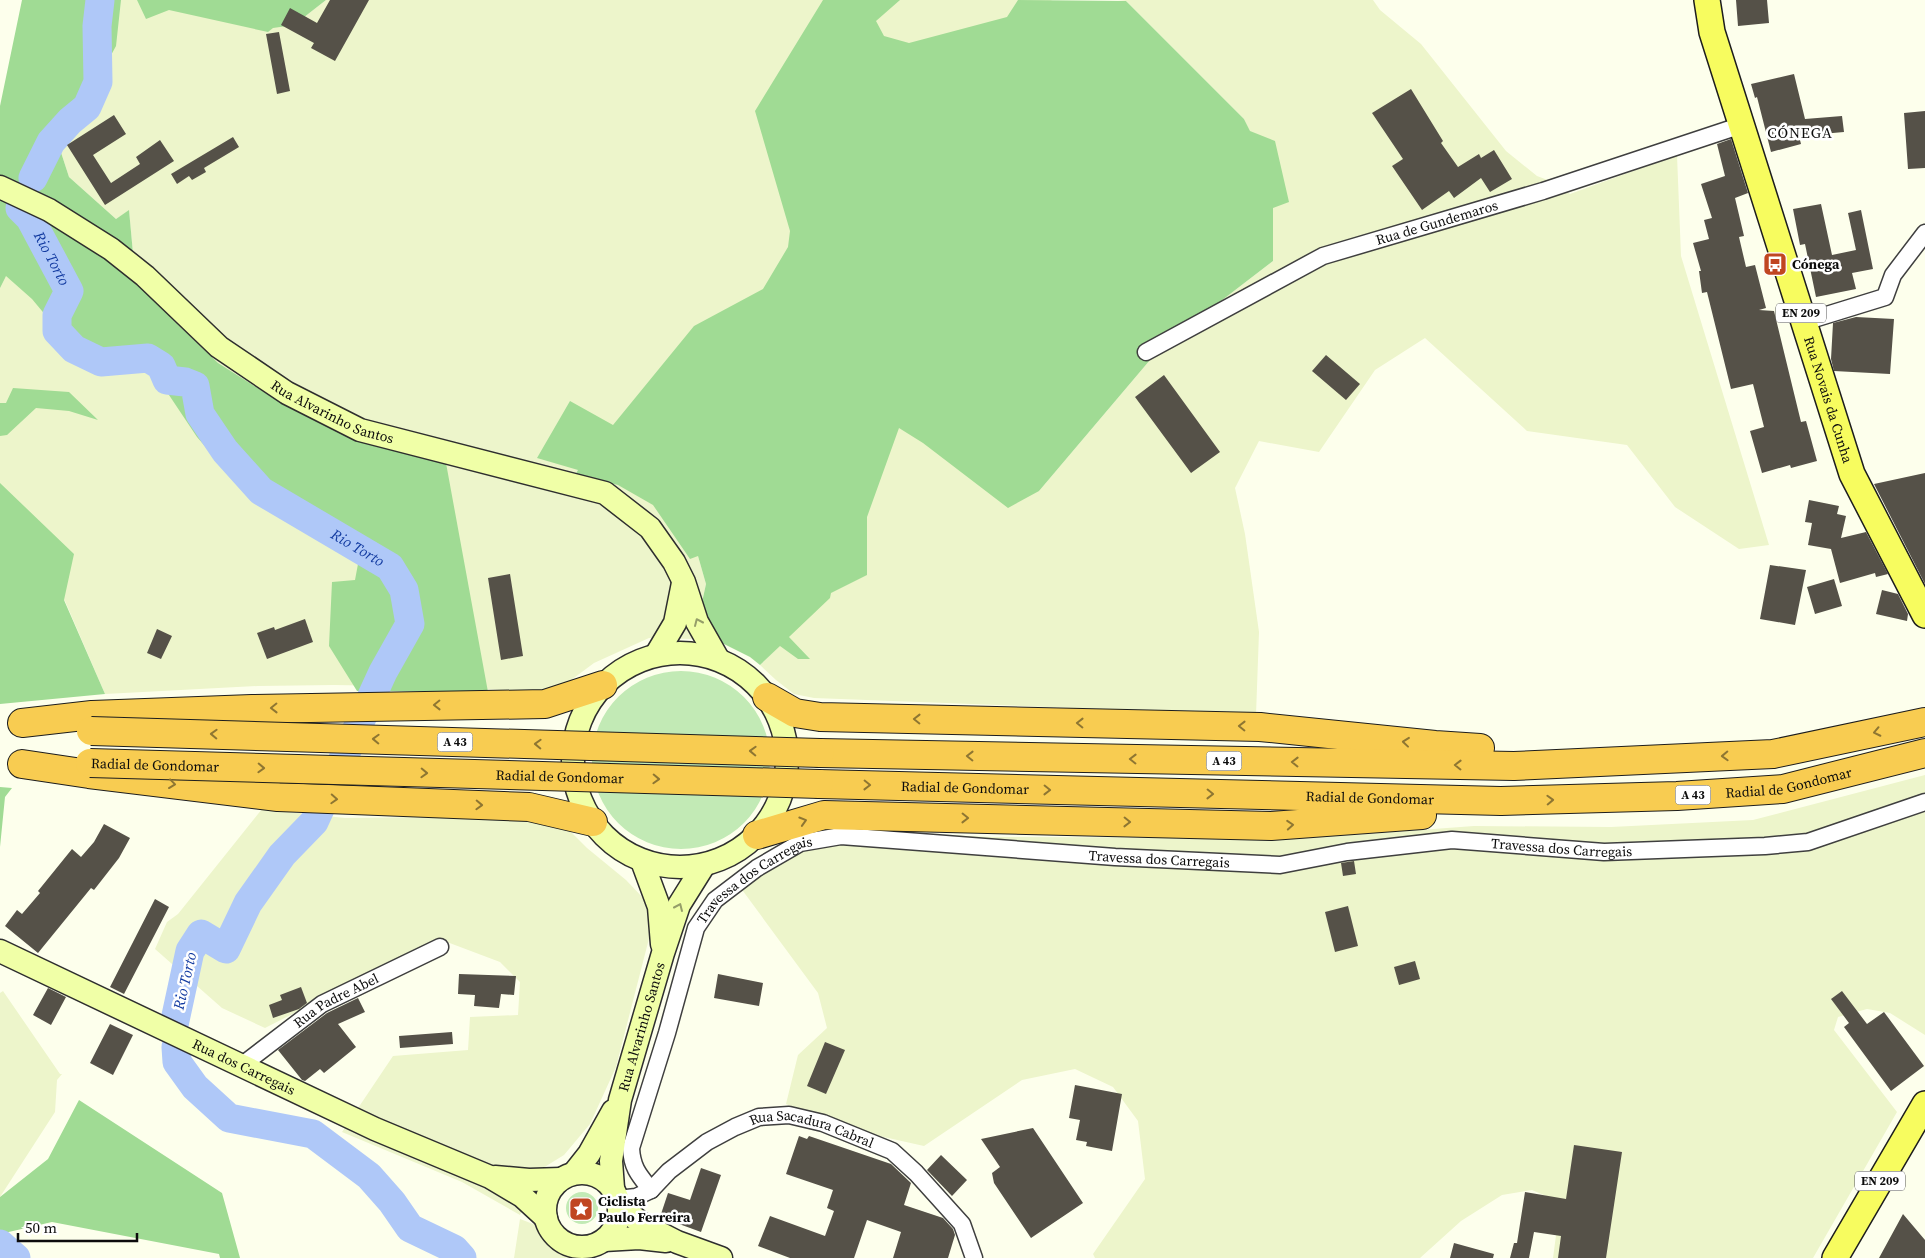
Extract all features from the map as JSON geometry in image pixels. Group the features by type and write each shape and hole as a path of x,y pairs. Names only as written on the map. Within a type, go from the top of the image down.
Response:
{"highway":[{"name":"A 43","path":"91,723 252,709 545,704 603,686"},
{"name":"A 43","path":"767,697 795,713 820,717 1260,726 1435,745 1629,760"},
{"name":"A 43","path":"11,724 91,723 820,753 1514,766 1773,754 1925,722"},
{"name":"Radial de Gondomar","path":"11,764 90,769 819,784 1502,801 1677,796 1782,789 1925,753"},
{"name":"A 43","path":"90,769 278,797 529,807 593,822"},
{"name":"A 43","path":"757,835 824,815 1272,826 1448,813 1502,801"}],"main road":[{"name":"Rua Novais da Cunha","path":"1707,0 1712,32 1852,474 1925,615"},
{"name":"EN 209","path":"1834,1258 1925,1104"}],"street":[{"name":"Rua de Gundemaros","path":"1146,352 1323,256 1544,191 1742,124"},
{"name":"Rua Alvarinho Santos","path":"0,187 49,210 111,249 145,276 219,346 286,393 360,430 605,493 650,528 674,562 684,582 697,622 718,659"},
{"path":"1804,322 1885,297 1892,275 1925,233"},
{"path":"656,655 675,623 684,582"},
{"path":"676,652 698,654 718,659 736,668 748,677 767,697 778,715 784,735 787,756 786,777 780,798 770,817 757,835 741,848 724,858 704,865 682,867 642,860 623,851 606,838 582,804 576,784 573,763 574,742 583,715 590,702 603,686 618,672 630,665 656,655 676,652"},
{"name":"Travessa dos Carregais","path":"651,1190 634,1168 630,1148 667,1033 696,928 715,900 757,868 800,843 841,836 1115,858 1280,865 1347,852 1452,840 1604,852 1765,846 1808,842 1925,802"},
{"name":"Rua Alvarinho Santos","path":"642,860 658,907 662,953"},
{"name":"Rua Alvarinho Santos","path":"617,1198 611,1161 620,1100 662,953 679,905 704,865"},
{"name":"Rua Padre Abel","path":"241,1066 322,1004 440,947"},
{"name":"Rua dos Carregais","path":"0,951 375,1129 490,1177 522,1196 549,1225"},
{"name":"Rua Alvarinho Santos","path":"567,1176 589,1154 620,1100"},
{"name":"Rua Sacadura Cabral","path":"617,1198 636,1198 651,1190 669,1171 707,1142 735,1127 759,1117 789,1114 823,1123 892,1152 916,1173 962,1224 974,1258"},
{"path":"554,1258 546,1204 548,1197 551,1190 567,1176 589,1173 602,1178 617,1198 642,1224 677,1242 721,1258"},
{"name":"Rua dos Carregais","path":"490,1177 529,1180 567,1176"},
{"path":"591,1248 614,1230 619,1216 617,1198"},
{"path":"549,1225 563,1242 576,1247 591,1248 639,1238 677,1242"}],"green space":[{"path":"22,0 121,0 116,46 86,101 55,134 69,177 116,219 129,210 135,275 174,309 170,317 218,363 275,399 356,441 446,463 488,692 357,691 329,646 332,582 355,580 358,564 375,552 265,488 230,475 197,437 149,365 98,367 88,361 81,360 76,354 51,339 47,317 32,299 6,276 0,288 0,106"},
{"path":"105,0 142,0 294,25 326,0 1052,0 801,267 674,355 575,474 627,487 673,508 698,556 706,584 694,639 649,638 594,663 563,686 538,692 449,687 334,685 258,686 105,694 65,601 0,540 0,271 135,275 129,211 116,219 69,177 55,134 86,101"},
{"path":"137,0 326,0 294,25 273,28 268,32 169,10 146,19"},
{"path":"823,0 900,0 876,21 884,36 909,43 1007,17 1018,0 1126,1 1244,119 1250,131 1275,141 1289,202 1273,208 1273,261 1161,347 1039,491 1008,508 923,443 899,428 867,517 867,575 831,593 830,598 789,637 810,659 798,659 780,646 760,665 750,657 716,640 694,639 706,584 698,556 690,559 653,505 618,485 575,475 578,470 537,458 570,401 613,425 694,326 763,289 788,247 790,231 755,111"},
{"path":"1118,0 1373,0 1380,10 1421,44 1506,151 1537,176 1553,182 1570,194 1677,155 1681,256 1769,545 1739,549 1675,507 1627,445 1527,431 1425,338 1375,370 1319,452 1259,441 1235,488 1245,534 1259,632 1256,715 814,698 794,694 776,680 760,665 789,637 893,424 1039,491 1161,347 1273,261 1273,182 1244,119 1126,1"},
{"path":"13,388 69,392 98,420 69,411 36,408 7,435 0,436 0,403 6,403"},
{"path":"0,483 74,554 64,600 105,694 0,704"},
{"path":"672,671 690,671 723,681 738,691 750,703 760,718 766,734 770,760 766,786 760,802 750,817 738,829 723,839 707,845 690,849 672,849 639,839 624,829 612,817 602,802 596,786 592,769 592,751 602,718 612,703 624,691 639,681 655,675"},
{"path":"1925,775 1925,1035 1890,1013 1867,1009 1838,1017 1834,1030 1897,1112 1813,1258 1553,1258 1558,1201 1532,1190 1502,1195 1461,1221 1420,1258 1095,1258 1093,1254 1145,1179 1138,1121 1113,1087 1075,1069 1022,1080 924,1146 857,1131 786,1104 798,1055 827,1028 818,993 740,887 793,846 842,831 992,837 1265,838 1352,835 1474,826 1611,827 1753,820"},
{"path":"0,787 12,788 5,797 0,847"},
{"path":"262,809 345,818 537,816 562,823 587,848 626,880 646,901 653,923 616,1067 590,1124 564,1155 543,1168 520,1215 462,1182 342,1132 393,1056 468,1050 470,1017 518,1015 520,982 500,962 439,939 265,1028 222,1008 155,949 167,922 178,914"},
{"path":"3,991 60,1074 62,1074 57,1080 55,1112 0,1197 0,993"},
{"path":"79,1100 222,1193 240,1258 220,1258 219,1254 52,1222 0,1234 0,1197 48,1159"},
{"path":"582,1192 588,1193 593,1197 597,1202 597,1214 593,1219 588,1223 582,1224 576,1223 571,1219 567,1214 566,1208 567,1202 571,1197 576,1193"},
{"path":"520,1219 588,1245 584,1258 514,1258"}],"building":[{"path":"330,0 369,0 335,61 311,48 314,43 281,25 290,8 317,23"},
{"path":"1736,0 1767,0 1769,23 1738,26"},
{"path":"279,32 290,91 277,94 266,34"},
{"path":"1794,74 1805,119 1842,116 1844,132 1799,136 1801,144 1771,152 1757,97 1755,98 1751,84"},
{"path":"1411,89 1443,141 1441,143 1458,167 1479,154 1481,158 1494,150 1512,179 1490,192 1481,178 1454,198 1449,191 1422,210 1392,166 1403,159 1372,113"},
{"path":"1925,111 1925,168 1908,169 1904,113"},
{"path":"114,115 126,134 93,155 111,183 140,164 136,157 160,140 174,161 105,205 67,145"},
{"path":"233,137 239,147 204,168 206,172 192,180 189,176 177,184 171,174"},
{"path":"1731,139 1748,193 1735,198 1744,236 1739,237 1746,267 1755,265 1766,308 1759,310 1774,311 1801,422 1806,421 1817,461 1791,468 1790,465 1762,473 1750,431 1764,427 1753,384 1731,389 1707,292 1702,293 1699,271 1701,271 1693,243 1709,239 1704,220 1712,218 1701,184 1725,176 1717,144"},
{"path":"1821,204 1832,255 1856,250 1848,213 1861,210 1873,269 1852,273 1856,289 1816,297 1805,244 1800,245 1793,209"},
{"path":"1856,317 1894,319 1890,374 1834,371 1831,359 1833,323"},
{"path":"1326,355 1360,384 1346,400 1312,371"},
{"path":"1164,375 1220,452 1191,473 1135,397"},
{"path":"1925,473 1925,584 1874,484"},
{"path":"1809,500 1839,506 1837,514 1846,516 1841,538 1866,532 1888,574 1876,577 1875,573 1840,583 1831,549 1808,545 1812,523 1805,522"},
{"path":"1770,565 1806,570 1795,625 1760,619"},
{"path":"510,574 523,656 501,660 488,578"},
{"path":"1834,579 1842,606 1815,614 1807,587"},
{"path":"1882,590 1898,594 1908,614 1907,621 1876,614"},
{"path":"305,619 313,642 267,659 257,633 274,627 275,630"},
{"path":"157,629 172,636 161,659 147,653"},
{"path":"104,824 130,838 119,858 94,890 91,888 38,953 5,926 17,910 22,914 72,849 81,857 94,842"},
{"path":"1354,861 1356,874 1343,876 1341,863"},
{"path":"155,899 169,907 124,994 110,987"},
{"path":"1348,906 1358,946 1335,952 1325,912"},
{"path":"1415,961 1420,979 1399,985 1394,967"},
{"path":"459,974 516,976 514,995 501,994 499,1008 474,1006 475,995 458,994"},
{"path":"718,974 763,983 759,1006 714,998"},
{"path":"301,987 307,1003 299,1009 273,1018 269,1005 282,1000 280,995"},
{"path":"48,988 66,997 51,1025 33,1015"},
{"path":"1842,991 1867,1024 1884,1012 1924,1066 1891,1091 1844,1027 1849,1023 1831,999"},
{"path":"358,998 365,1012 338,1024 356,1047 324,1073 320,1069 305,1081 302,1080 278,1050 327,1013"},
{"path":"110,1024 133,1035 113,1075 90,1063"},
{"path":"452,1032 453,1044 400,1048 399,1036"},
{"path":"825,1042 845,1050 826,1094 807,1086"},
{"path":"1075,1085 1122,1094 1112,1151 1086,1146 1087,1142 1076,1140 1080,1120 1069,1118"},
{"path":"1033,1128 1083,1203 1031,1238 994,1183 992,1173 1000,1167 981,1139"},
{"path":"799,1136 807,1139 809,1136 891,1164 911,1183 904,1205 943,1218 953,1229 955,1235 948,1258 893,1258 901,1232 867,1220 854,1258 790,1258 758,1246 770,1216 825,1236 834,1211 827,1208 833,1190 786,1174"},
{"path":"1574,1145 1622,1152 1606,1258 1558,1258 1561,1236 1534,1232 1529,1258 1510,1258 1514,1243 1517,1243 1525,1192 1566,1199"},
{"path":"941,1155 967,1180 952,1196 927,1170"},
{"path":"701,1168 721,1175 701,1232 660,1217 668,1193 690,1200"},
{"path":"1903,1214 1925,1240 1925,1258 1879,1258"},
{"path":"1454,1243 1494,1254 1493,1258 1450,1258"}],"waterway":[{"name":"Rio Torto","path":"33,178 51,142 70,121 87,107 98,82 97,26 100,0"},
{"name":"Rio Torto","path":"20,208 30,218 69,291 57,315 57,331 74,349 101,362 148,358 161,366 167,380 185,382 195,386 200,414 225,451 261,491 390,567 404,590 410,624 383,672 314,822 282,855 248,903 226,949 201,934 190,951 174,1025"},
{"name":"Rio Torto","path":"176,1047 177,1062 195,1087 229,1118 313,1134 369,1176 392,1202 410,1228 454,1249 462,1258"},
{"name":"Rio Torto","path":"0,1244 16,1258"}],"place":[{"name":"Cónega","path":"1775,264"},
{"name":"Ciclista Paulo Ferreira","path":"581,1209"}],"district":[{"name":"CÓNEGA","path":"1800,133"}]}
